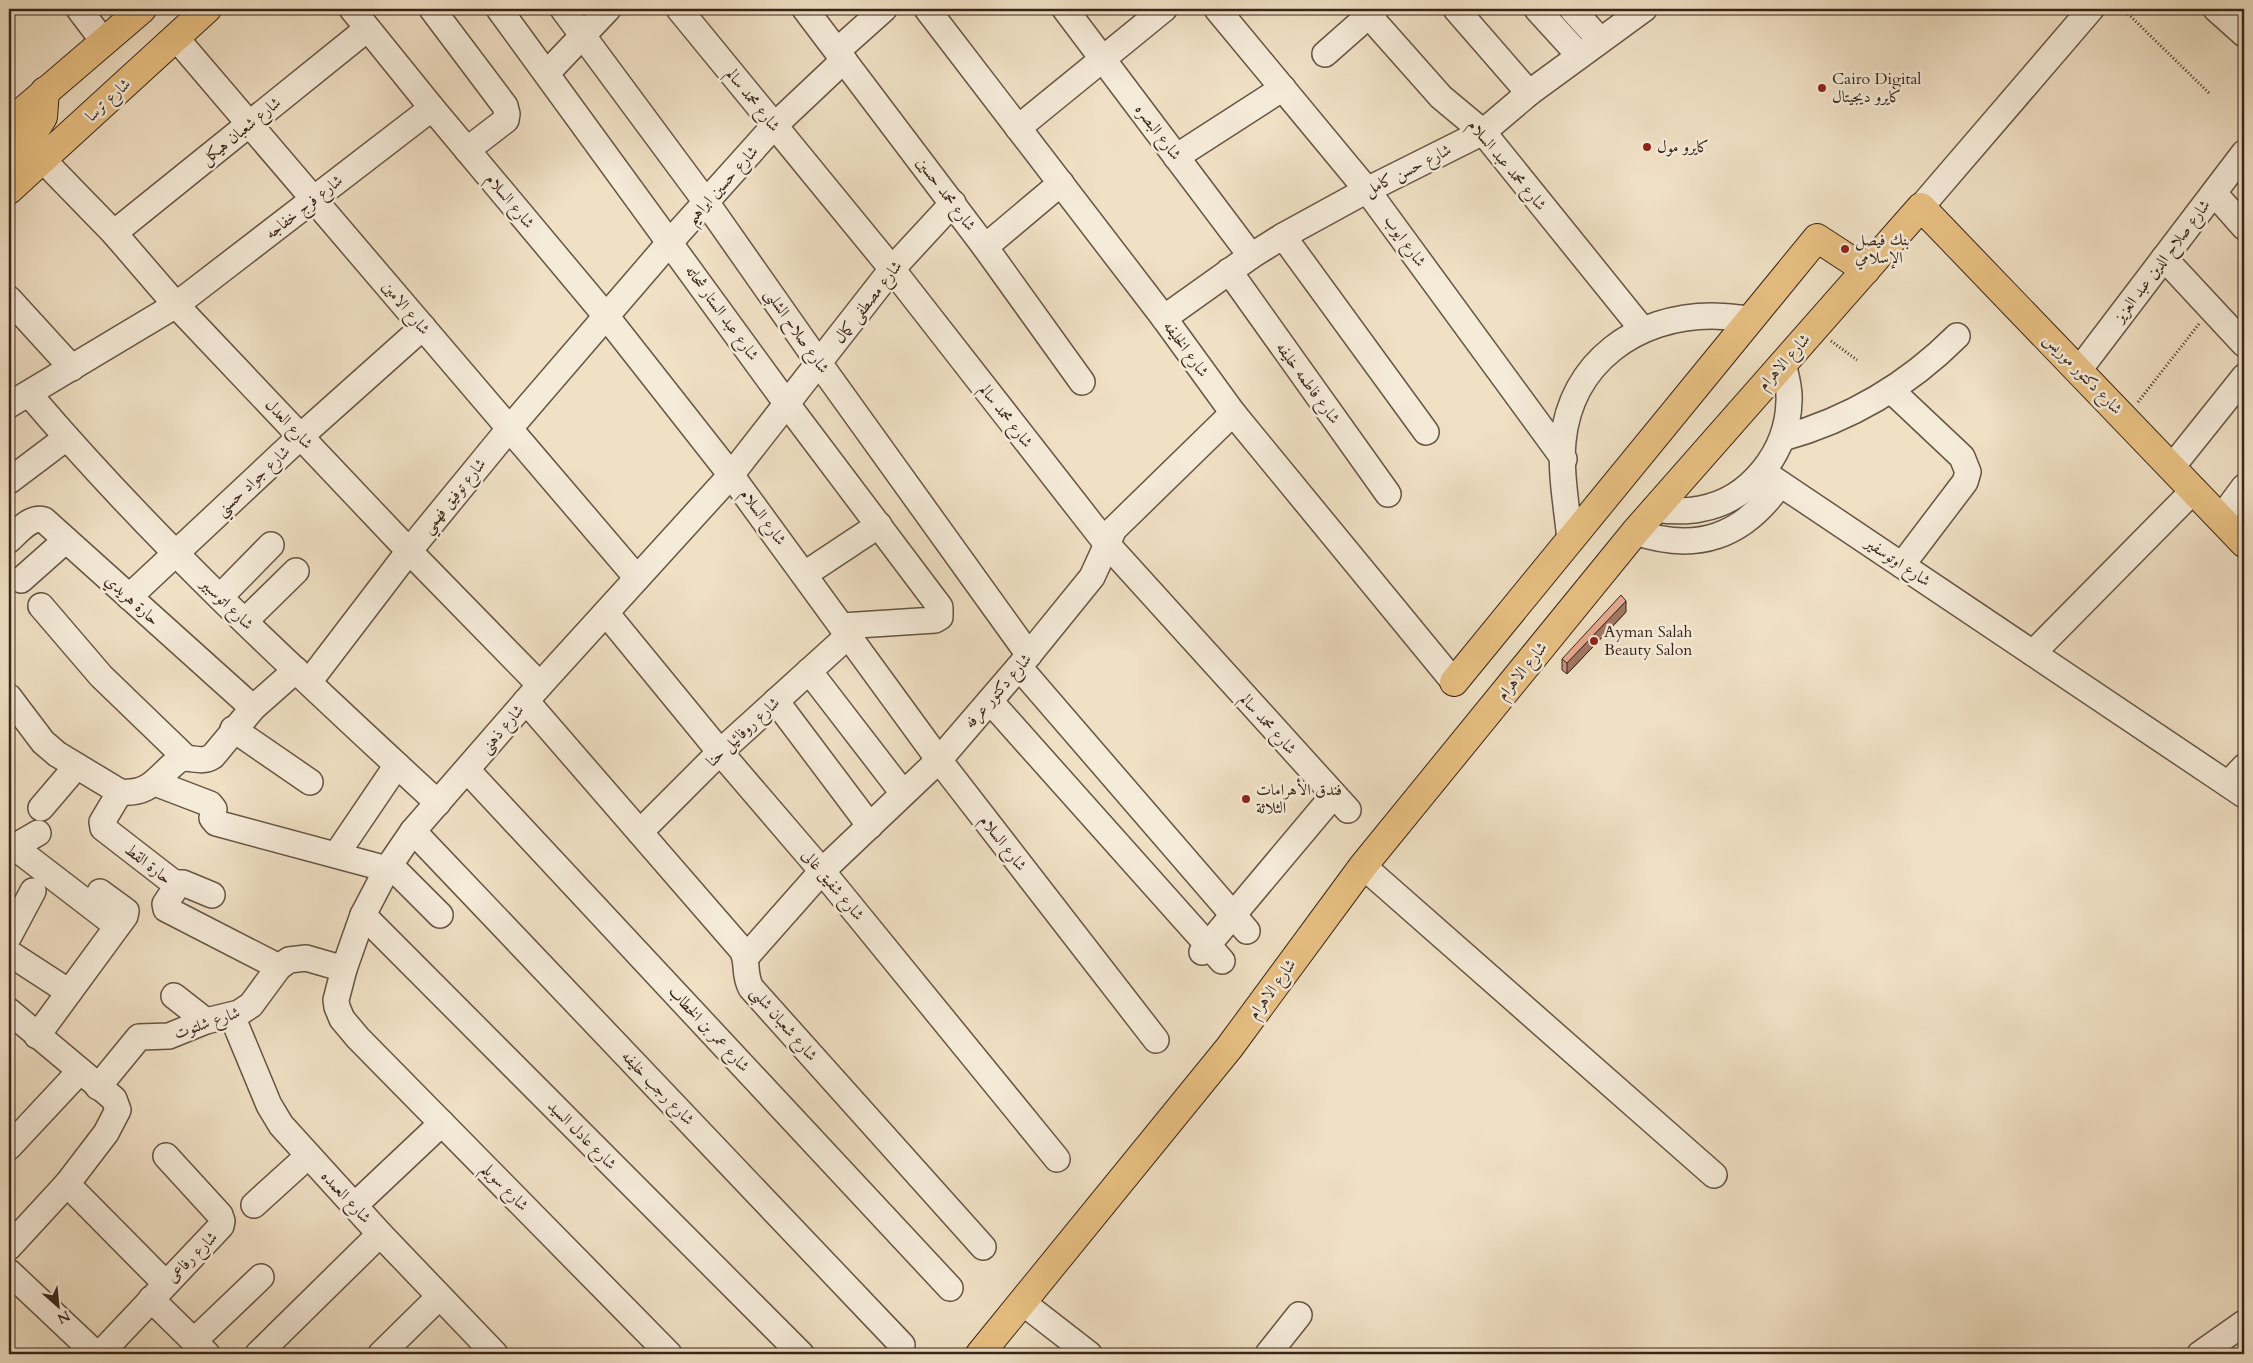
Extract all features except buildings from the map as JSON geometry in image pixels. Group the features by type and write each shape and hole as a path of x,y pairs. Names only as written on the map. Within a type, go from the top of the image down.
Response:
{"main road":[{"path":"12,113 45,91 142,9"},
{"name":"شارع ترسا","path":"9,190 207,9"},
{"path":"9,162 25,146 43,117 45,91"},
{"name":"شارع الاهرام","path":"980,1354 1229,1048 1362,866 1635,532 1921,207"},
{"name":"شارع دكتور موريس","path":"1921,207 2244,542"},
{"path":"1454,682 1817,238 1866,270"}],"street":[{"path":"79,9 104,42"},
{"name":"شارع السلام","path":"352,9 606,316 731,475 805,574 938,760 1156,1040"},
{"path":"432,9 505,106 507,114 506,120 467,150"},
{"name":"شارع عبد الستار شحاته","path":"500,9 788,404 940,607 940,616 935,620 845,630"},
{"name":"شارع صلاح الشلبى","path":"563,9 706,202 1024,661 1240,924"},
{"path":"547,73 608,9"},
{"name":"شارع محمد سالم","path":"679,9 892,269 1106,543 1340,803 1240,924"},
{"name":"شارع محمد حسين","path":"805,9 953,203 1082,382"},
{"name":"شارع حسين ابراهيم","path":"606,316 774,126 884,9"},
{"name":"شارع الخليفه","path":"927,9 1164,318 1233,413 1454,682"},
{"name":"شارع البصره","path":"1065,9 1251,256"},
{"path":"1018,128 1164,9"},
{"name":"شارع ايوب","path":"1216,9 1367,190 1564,459"},
{"path":"1456,9 1529,93"},
{"path":"1537,9 1579,56"},
{"path":"1572,9 1600,40"},
{"name":"شارع حسن كامل","path":"1164,318 1229,271 1283,236 1367,190 1483,132 1529,93 1644,9"},
{"name":"شارع الاهرام","path":"1921,207 2090,9"},
{"path":"2216,9 2244,34"},
{"path":"1325,54 1370,11"},
{"name":"شارع محمد عبد السلام","path":"1370,11 1440,97 1483,132 1642,330"},
{"name":"شارع شعبان هيكل","path":"114,233 367,29"},
{"name":"شارع الامين","path":"176,38 637,578"},
{"path":"1176,156 1283,88"},
{"name":"شارع فرج خفاجه","path":"19,399 176,305 432,108"},
{"name":"شارع صلاح الدين عبد العزيز","path":"2079,370 2244,153"},
{"name":"شارع العدل","path":"43,160 114,233 176,305 409,551 533,693"},
{"path":"985,247 1061,184"},
{"path":"2214,193 2244,227"},
{"name":"شارع مصطفى كمال","path":"731,475 892,269 953,203"},
{"path":"1283,236 1426,432"},
{"path":"2164,258 2244,344"},
{"name":"شارع فاطمه خليفه","path":"1229,271 1388,494"},
{"path":"9,299 72,368"},
{"name":"شارع توفيق فهمي","path":"186,758 206,760 213,756 233,729 253,708 302,676 606,316"},
{"path":"1570,540 1563,442 1573,401 1584,378 1600,358 1620,342 1642,330 1688,318 1712,316 1750,319"},
{"name":"شارع جواد حسني","path":"130,597 301,436 423,328"},
{"path":"1782,438 1836,421 1892,391 1937,356 1958,336"},
{"path":"1635,532 1658,540 1682,542 1706,540 1728,532 1749,520 1767,503 1774,456 1788,420 1789,401 1784,363"},
{"path":"2172,467 2244,377"},
{"path":"1892,391 1962,457 1968,472 1965,482 1902,565"},
{"name":"شارع اتوسبير","path":"19,399 66,438 175,554 438,803"},
{"name":"شارع دكتور عرفه","path":"746,957 822,871 938,760 1024,661 1092,577 1114,529 1233,413"},
{"path":"9,481 66,438"},
{"name":"شارع ذهنى","path":"342,1019 336,1000 344,969 363,915 388,867 413,831 533,693 731,475"},
{"path":"1654,509 1678,512 1710,506 1725,501 1746,488 1772,478"},
{"name":"شارع اوتوسفير","path":"1772,478 2033,653 2239,782"},
{"path":"2221,518 2244,487"},
{"path":"2033,653 2194,490"},
{"name":"حارة هريدي","path":"9,540 31,520 37,518 44,520 253,708"},
{"path":"805,574 879,525"},
{"path":"22,580 66,540"},
{"path":"220,597 271,545"},
{"path":"245,621 296,571"},
{"path":"9,697 43,742 76,767 120,792 137,792 155,783 175,763 186,758 101,676 41,606"},
{"name":"شارع شفيق غالى","path":"606,613 720,752 822,871 1057,1159"},
{"name":"شارع روفائيل حنا","path":"640,832 720,752 809,672 845,630"},
{"path":"809,672 903,793"},
{"path":"533,693 640,832 746,957"},
{"path":"776,701 870,826"},
{"path":"990,701 1211,953 1240,924"},
{"path":"233,729 310,782"},
{"path":"336,855 397,765"},
{"path":"41,808 76,767"},
{"name":"شارع عمر بن الخطاب","path":"467,770 950,1288"},
{"path":"155,783 210,804 214,809 212,818 216,822 336,855 388,867 440,915"},
{"name":"حارة القط","path":"120,792 102,822 103,828 174,883 175,889 165,904 168,910 279,966"},
{"name":"شارع رجب خليفه","path":"413,831 902,1345"},
{"path":"38,833 11,845 118,926"},
{"path":"1362,866 1714,1175"},
{"path":"174,883 183,883 212,895"},
{"path":"9,936 33,891"},
{"path":"37,1036 125,916 126,911 100,892"},
{"name":"شارع عادل السيد","path":"363,915 801,1354"},
{"path":"9,953 69,992"},
{"name":"شارع شعبان شلبى","path":"746,957 745,975 751,988 983,1247"},
{"path":"279,966 289,960 306,958 344,969"},
{"name":"شارع شلتوت","path":"9,1147 139,1038 170,1036 206,1021 232,1016 246,1010 279,966"},
{"path":"174,996 206,1021"},
{"path":"9,1011 114,1098 118,1110 106,1133 67,1184 9,1247"},
{"name":"شارع العمده","path":"232,1016 274,1115 308,1156 354,1206 495,1354"},
{"name":"شارع سويلم","path":"342,1019 669,1354"},
{"path":"354,1206 442,1123"},
{"name":"شارع رفاعى","path":"100,1354 158,1291 218,1231 222,1222 220,1215 166,1156"},
{"path":"254,1206 308,1156"},
{"path":"67,1184 158,1291 200,1348 261,1277"},
{"path":"265,1352 380,1234"},
{"path":"9,1272 96,1354"},
{"path":"381,1354 440,1297"},
{"path":"1022,1302 1090,1354"},
{"path":"1268,1354 1299,1315"},
{"path":"2200,1354 2244,1323"}],"path":[{"path":"2123,9 2209,94"},
{"path":"2126,419 2211,308"},
{"path":"1815,328 1856,360"}],"place":[{"name":"Cairo Digital كايرو ديجيتال","path":"1822,88"},
{"name":"كايرو مول","path":"1647,147"},
{"name":"بنك فيصل الإسلامي","path":"1845,249"},
{"name":"Ayman Salah Beauty Salon","path":"1594,641"},
{"name":"فندق الأهرامات الثلاثة","path":"1246,799"}]}
